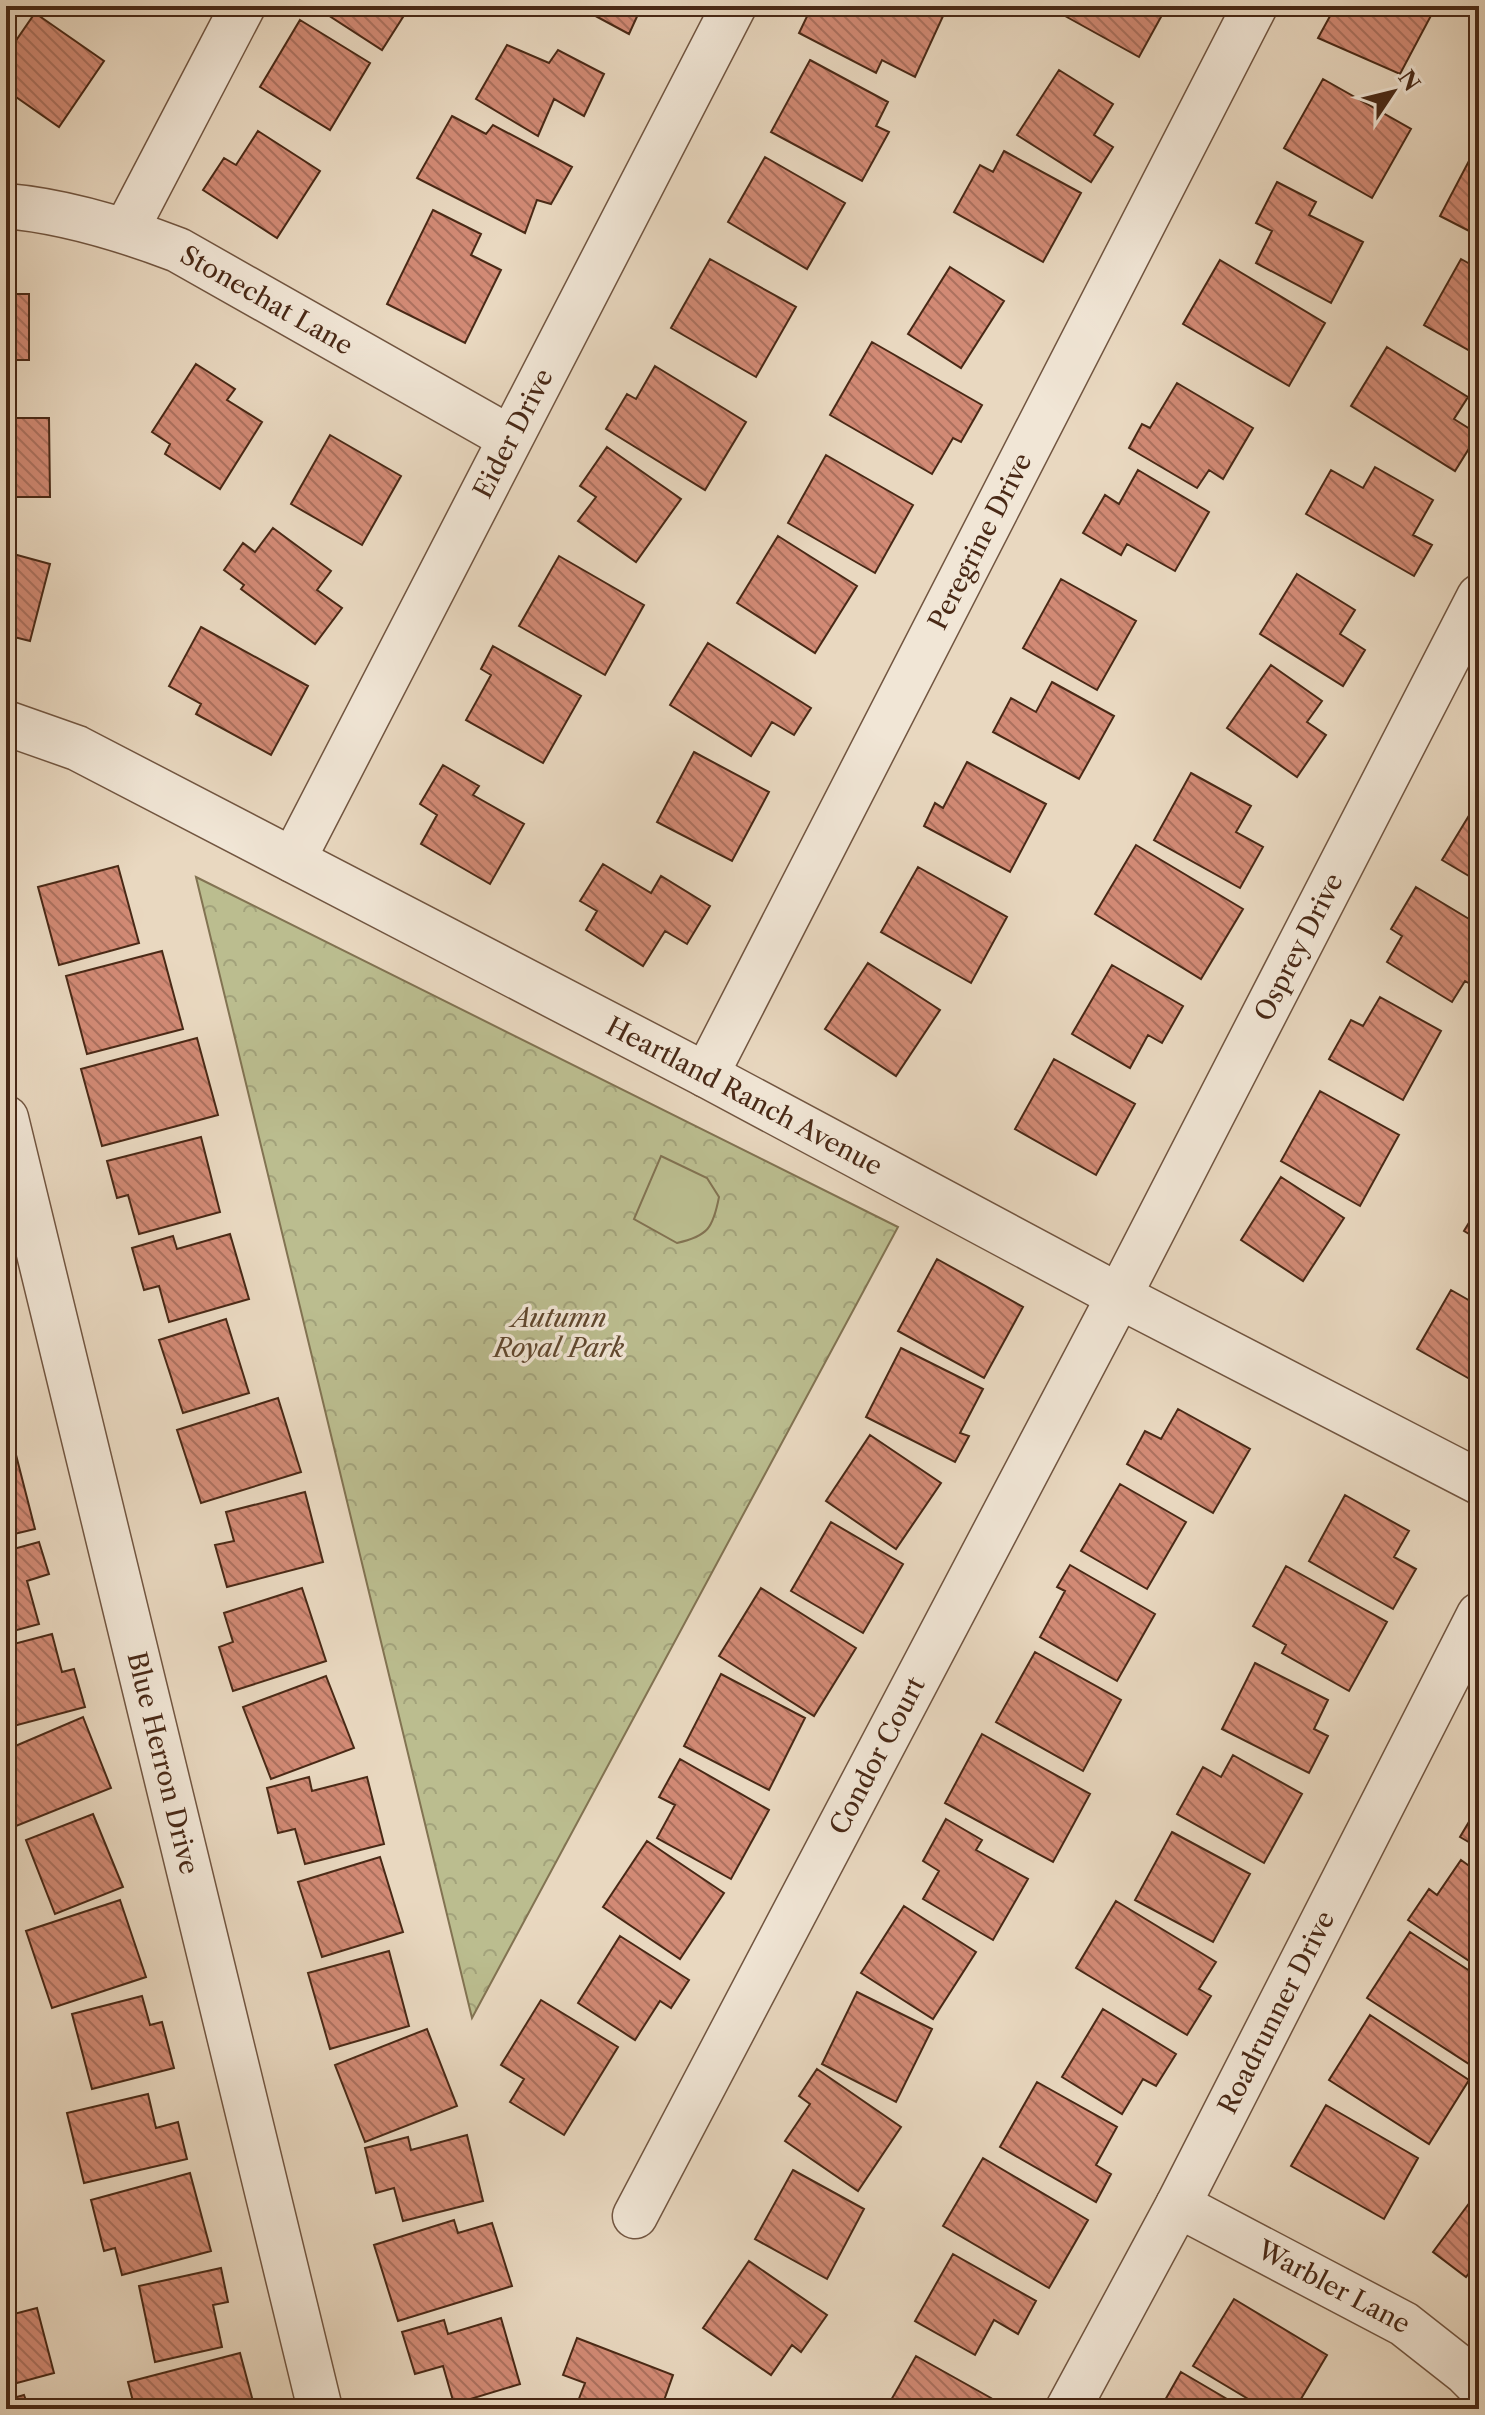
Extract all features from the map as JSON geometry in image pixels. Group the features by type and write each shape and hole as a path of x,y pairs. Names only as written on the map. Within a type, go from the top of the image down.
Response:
{"street":[{"path":"126,230 243,6"},
{"name":"Eider Drive","path":"293,860 734,6"},
{"name":"Peregrine Drive","path":"706,1075 1255,6"},
{"name":"Stonechat Lane","path":"6,206 30,208 126,230 178,250 510,438"},
{"name":"Osprey Drive","path":"1119,1296 1479,597"},
{"name":"Heartland Ranch Avenue","path":"6,723 77,748 1479,1482"},
{"name":"Blue Herron Drive","path":"6,1118 320,2409"},
{"name":"Condor Court","path":"635,2216 1119,1296"},
{"name":"Roadrunner Drive","path":"1068,2409 1178,2205 1479,1615"},
{"name":"Warbler Lane","path":"1178,2205 1404,2324 1479,2386"}],"green space":[{"name":"Autumn Royal Park","path":"196,877 898,1227 472,2018"},
{"path":"661,1156 707,1178 719,1197 707,1229 696,1237 677,1243 634,1219"}],"building":[{"path":"314,6 410,6 382,50"},
{"path":"577,6 635,6 640,10 629,34"},
{"path":"812,6 928,6 944,14 915,77 882,60 876,73 799,33"},
{"path":"1059,6 1167,6 1139,57 1056,11"},
{"path":"1354,6 1426,6 1434,10 1400,74 1318,38 1335,7 1351,13"},
{"path":"35,13 104,61 59,127 6,90 6,55"},
{"path":"300,20 370,63 330,130 260,87"},
{"path":"507,45 549,63 558,50 604,74 584,116 554,99 538,136 476,99"},
{"path":"810,60 888,102 876,126 889,132 862,181 771,132"},
{"path":"1059,70 1113,104 1094,135 1113,147 1091,182 1017,135"},
{"path":"1323,79 1411,129 1372,198 1284,148"},
{"path":"452,116 486,134 493,125 572,167 551,204 537,200 525,233 417,178"},
{"path":"258,131 320,171 277,238 203,190 224,158 236,165"},
{"path":"1004,151 1081,193 1043,262 954,212 980,165 993,172"},
{"path":"765,157 845,203 807,269 728,222"},
{"path":"1471,157 1479,161 1479,236 1440,216"},
{"path":"1277,182 1316,202 1309,215 1363,242 1331,303 1256,263 1272,231 1256,223"},
{"path":"433,210 481,234 471,255 501,270 465,343 387,304"},
{"path":"710,259 796,307 756,377 671,328"},
{"path":"1461,259 1479,269 1479,356 1424,325"},
{"path":"1220,260 1325,323 1289,386 1183,324"},
{"path":"950,267 1004,301 961,368 908,334"},
{"path":"6,294 29,294 29,360 6,360"},
{"path":"872,342 982,405 961,442 953,438 932,474 830,415"},
{"path":"1387,347 1468,397 1454,419 1478,434 1455,471 1351,406"},
{"path":"196,364 235,389 227,400 262,422 220,489 165,454 170,444 152,432"},
{"path":"655,366 746,422 705,490 606,429 627,394 636,399"},
{"path":"1177,383 1253,428 1223,479 1209,470 1197,488 1129,448 1142,424 1150,428"},
{"path":"6,418 49,418 50,497 6,497"},
{"path":"330,435 401,476 362,545 291,504"},
{"path":"607,447 681,499 636,562 578,521 596,497 580,486"},
{"path":"826,455 913,505 875,573 788,523"},
{"path":"1375,467 1433,500 1413,535 1432,545 1414,576 1306,514 1331,470 1363,488"},
{"path":"1138,470 1209,512 1175,571 1127,544 1121,555 1083,533 1105,495 1119,504"},
{"path":"273,528 331,571 317,590 342,608 315,644 241,589 244,585 224,570 243,543 255,552"},
{"path":"778,536 857,586 815,653 737,603"},
{"path":"6,552 50,564 30,641 6,635"},
{"path":"559,556 644,605 605,675 519,626"},
{"path":"1297,574 1355,610 1340,634 1365,650 1343,686 1260,634"},
{"path":"1061,579 1136,621 1097,690 1023,648"},
{"path":"201,627 308,686 271,755 196,714 201,704 169,686"},
{"path":"708,643 811,708 794,735 772,722 751,756 670,705"},
{"path":"493,646 581,696 543,763 466,720 491,675 481,669"},
{"path":"1271,665 1322,701 1307,722 1326,735 1297,777 1227,728"},
{"path":"1052,682 1114,716 1079,779 993,732 1011,698 1036,712"},
{"path":"694,752 769,792 732,861 657,822"},
{"path":"967,762 1046,804 1010,872 924,826 935,803 943,808"},
{"path":"443,765 479,786 473,795 524,824 490,884 421,844 437,815 420,804"},
{"path":"1191,773 1251,806 1236,832 1263,847 1240,888 1154,840"},
{"path":"1479,799 1479,882 1442,860"},
{"path":"1136,845 1243,909 1201,979 1095,914"},
{"path":"603,864 651,893 661,876 710,906 687,944 665,931 643,966 586,930 597,911 580,901"},
{"path":"118,866 139,943 59,965 38,887"},
{"path":"918,867 1007,917 971,983 881,932"},
{"path":"1416,887 1479,925 1479,989 1465,981 1452,1002 1387,962 1402,936 1391,929"},
{"path":"162,951 183,1029 87,1054 66,976"},
{"path":"868,963 940,1010 896,1076 825,1029"},
{"path":"1112,965 1183,1006 1162,1043 1148,1035 1130,1068 1072,1034"},
{"path":"1380,997 1441,1031 1403,1100 1329,1059 1351,1020 1363,1026"},
{"path":"197,1038 218,1115 102,1146 81,1069"},
{"path":"1054,1059 1135,1104 1096,1175 1015,1129"},
{"path":"1320,1091 1399,1135 1360,1206 1281,1161"},
{"path":"201,1137 220,1212 139,1234 128,1195 117,1198 107,1161"},
{"path":"1281,1177 1344,1218 1303,1281 1241,1240"},
{"path":"1479,1206 1479,1240 1464,1231"},
{"path":"230,1234 249,1299 169,1322 159,1286 144,1290 132,1248 173,1236 177,1249"},
{"path":"937,1259 1023,1307 984,1378 898,1331"},
{"path":"1451,1290 1479,1306 1479,1375 1475,1382 1417,1349"},
{"path":"226,1319 249,1393 183,1413 159,1340"},
{"path":"901,1348 983,1389 960,1433 969,1436 955,1462 866,1417"},
{"path":"278,1398 301,1472 201,1503 177,1430"},
{"path":"1178,1409 1250,1449 1213,1513 1127,1464 1145,1431 1161,1439"},
{"path":"870,1435 941,1483 896,1549 826,1501"},
{"path":"15,1451 35,1529 6,1536 6,1453"},
{"path":"1120,1484 1186,1522 1147,1589 1081,1551"},
{"path":"305,1492 323,1562 227,1587 215,1545 234,1541 226,1512"},
{"path":"1345,1495 1409,1531 1394,1557 1416,1569 1393,1609 1309,1561"},
{"path":"831,1522 903,1564 863,1633 791,1591"},
{"path":"39,1542 49,1574 27,1581 39,1624 6,1633 6,1551"},
{"path":"1070,1565 1155,1614 1117,1681 1040,1637 1065,1591 1057,1587"},
{"path":"1286,1566 1387,1622 1349,1691 1282,1653 1286,1645 1253,1626"},
{"path":"302,1588 326,1661 233,1691 219,1647 233,1642 224,1613"},
{"path":"761,1588 856,1648 814,1716 719,1656"},
{"path":"52,1634 62,1672 74,1669 85,1707 6,1728 6,1646"},
{"path":"1035,1652 1121,1700 1083,1771 996,1722"},
{"path":"1255,1663 1328,1700 1314,1729 1328,1736 1309,1773 1222,1729"},
{"path":"721,1674 805,1718 769,1790 684,1746"},
{"path":"326,1676 354,1748 271,1779 243,1707"},
{"path":"83,1717 111,1788 6,1830 6,1750"},
{"path":"982,1734 1090,1794 1053,1862 945,1803"},
{"path":"1233,1755 1302,1794 1264,1863 1177,1814 1203,1767 1221,1777"},
{"path":"680,1759 769,1810 731,1879 657,1838 675,1805 659,1797"},
{"path":"309,1777 312,1791 367,1777 384,1844 305,1864 295,1829 278,1833 267,1788"},
{"path":"1479,1805 1479,1848 1460,1837"},
{"path":"93,1814 123,1887 55,1914 26,1840"},
{"path":"946,1819 982,1840 976,1850 1028,1879 993,1940 923,1899 939,1871 923,1861"},
{"path":"1172,1832 1250,1874 1213,1942 1135,1900"},
{"path":"647,1841 724,1893 680,1959 603,1907"},
{"path":"380,1857 403,1932 322,1957 298,1882"},
{"path":"1461,1860 1479,1873 1478,1967 1408,1920 1429,1889 1437,1895"},
{"path":"120,1900 146,1977 52,2008 26,1931"},
{"path":"1116,1901 1216,1962 1199,1989 1211,1996 1187,2035 1076,1968"},
{"path":"904,1906 976,1952 933,2019 861,1973"},
{"path":"1410,1932 1479,1977 1479,2049 1469,2064 1367,1998"},
{"path":"620,1936 689,1980 671,2008 660,2001 635,2040 578,2003"},
{"path":"389,1951 409,2026 330,2049 308,1973"},
{"path":"857,1992 932,2029 896,2102 822,2064"},
{"path":"142,1996 150,2025 162,2022 174,2068 92,2089 72,2014"},
{"path":"541,2000 618,2047 564,2135 510,2102 524,2079 501,2065"},
{"path":"1103,2009 1176,2054 1156,2086 1143,2079 1122,2114 1062,2077"},
{"path":"1370,2015 1469,2080 1429,2144 1329,2080"},
{"path":"427,2029 457,2106 365,2142 335,2065"},
{"path":"817,2069 901,2127 858,2191 785,2141 810,2104 799,2096"},
{"path":"1037,2082 1117,2127 1096,2165 1111,2174 1096,2202 1000,2147"},
{"path":"148,2094 156,2128 178,2122 187,2159 84,2183 67,2113"},
{"path":"1326,2105 1418,2158 1384,2219 1291,2166"},
{"path":"467,2135 483,2201 403,2221 394,2188 376,2193 365,2148 408,2137 411,2150"},
{"path":"983,2158 1088,2220 1049,2288 943,2226"},
{"path":"793,2170 864,2209 827,2279 755,2239"},
{"path":"190,2173 211,2251 122,2275 115,2248 104,2251 91,2200"},
{"path":"1479,2190 1479,2272 1473,2268 1466,2277 1433,2252"},
{"path":"454,2220 458,2233 492,2223 512,2286 398,2321 374,2245"},
{"path":"953,2254 1036,2301 1018,2334 994,2320 975,2355 915,2321"},
{"path":"749,2261 827,2315 801,2352 792,2345 771,2375 703,2328"},
{"path":"221,2268 228,2302 213,2305 222,2347 155,2362 139,2286"},
{"path":"1234,2299 1327,2355 1295,2409 1265,2409 1193,2366"},
{"path":"37,2308 54,2373 6,2386 6,2316"},
{"path":"501,2318 520,2384 454,2404 443,2366 415,2374 402,2332 444,2320 448,2334"},
{"path":"577,2338 673,2375 661,2409 575,2409 585,2383 563,2375"},
{"path":"240,2353 255,2409 135,2409 128,2382"},
{"path":"916,2356 991,2398 984,2409 886,2409"},
{"path":"1181,2372 1244,2409 1160,2409"},
{"path":"24,2395 29,2409 6,2409 6,2400"}]}
